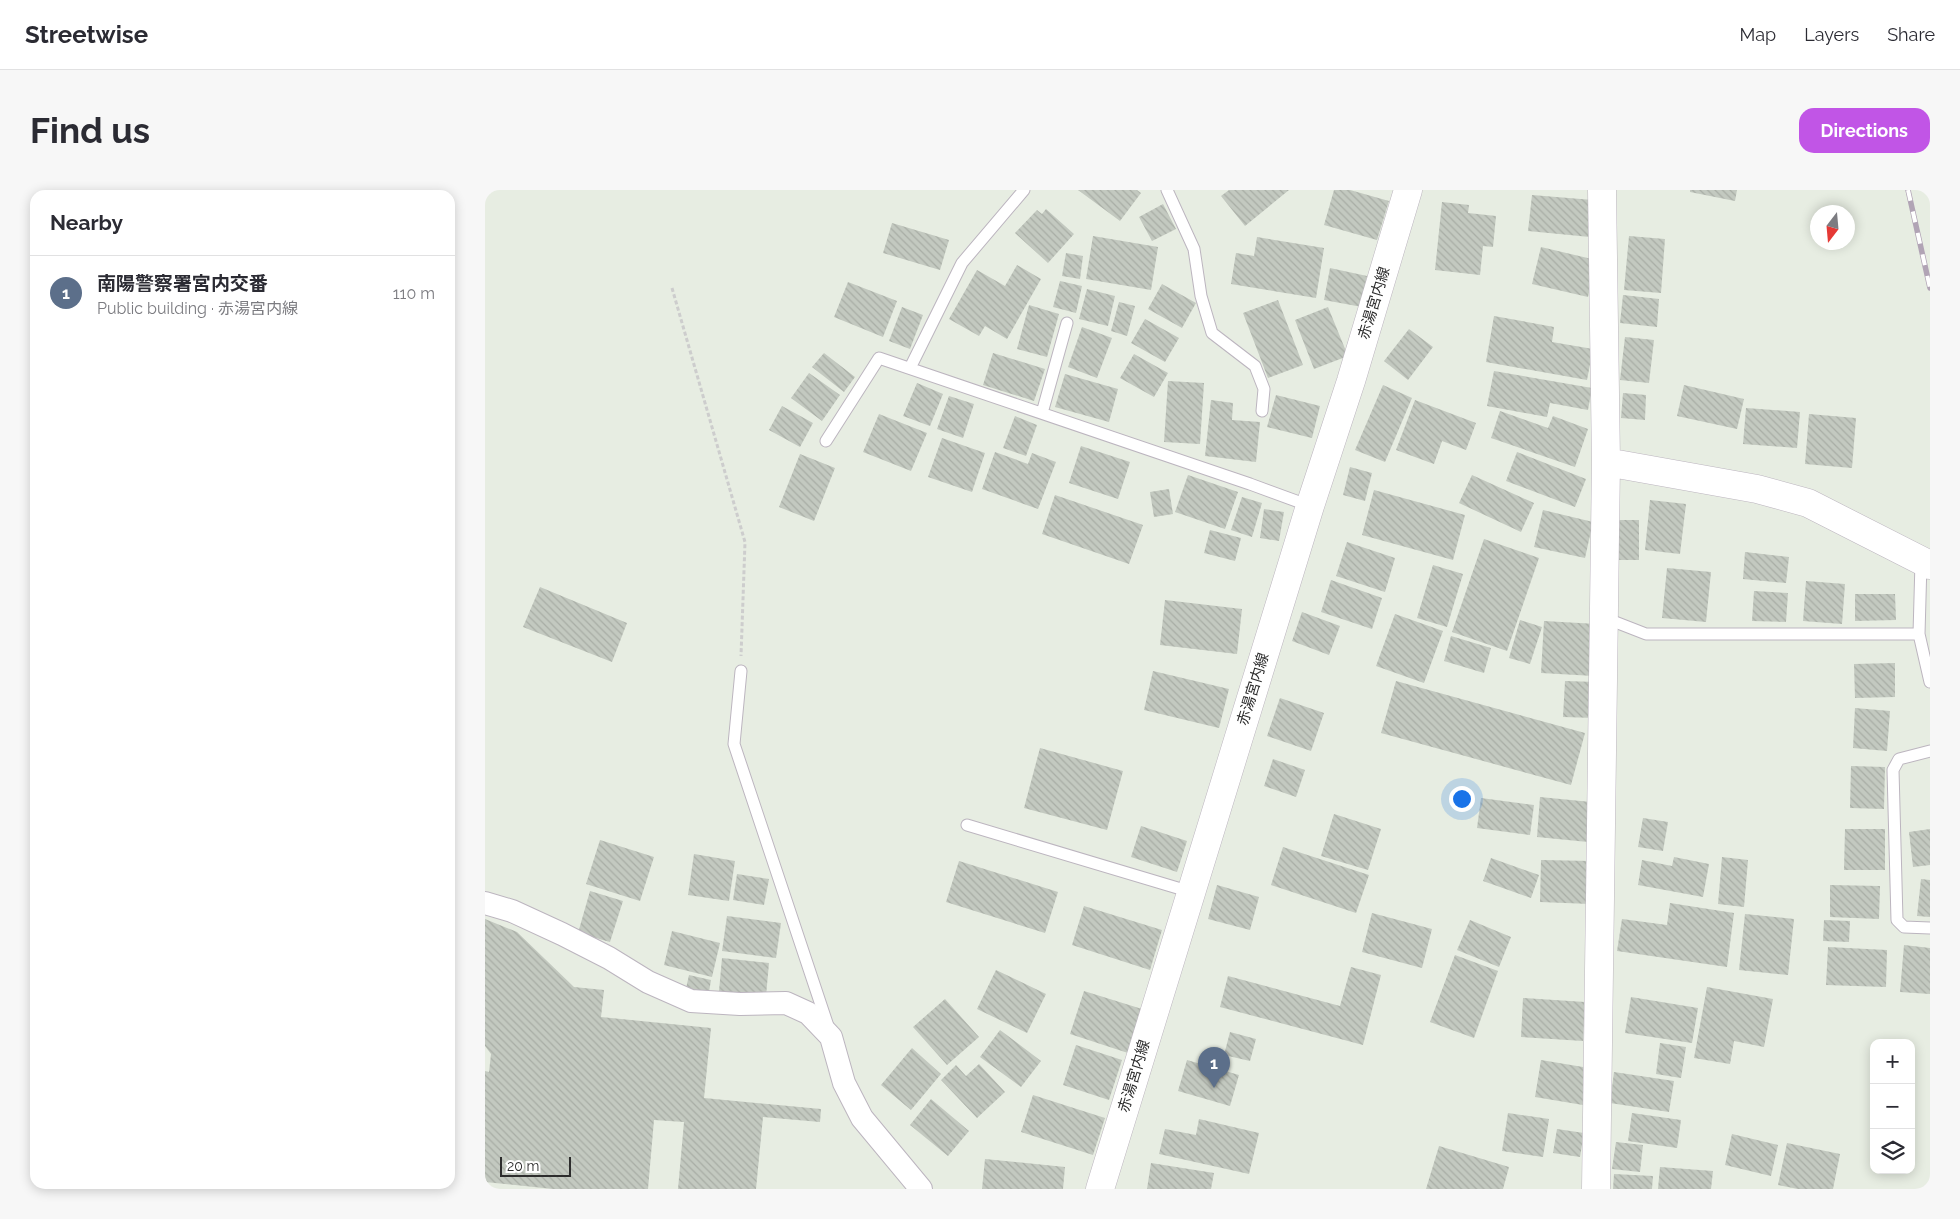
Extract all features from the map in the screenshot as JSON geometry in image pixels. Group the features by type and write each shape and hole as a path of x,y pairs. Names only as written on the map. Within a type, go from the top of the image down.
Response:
{"street":[{"name":"赤湯宮内線","path":"1100,1189 1310,506 1351,381 1408,190"},
{"path":"1596,1189 1606,462 1602,190"},
{"path":"1606,462 1757,489 1808,503 1925,563"},
{"path":"485,903 512,911 562,934 609,958 648,982 691,1001 741,1004 786,1003 808,1013 831,1037 844,1083 862,1118 921,1189"}],"lane":[{"path":"910,368 962,263 1024,190"},
{"path":"1167,190 1194,249 1201,296 1212,333 1255,366 1264,389 1262,411"},
{"path":"1042,413 1067,323"},
{"path":"825,441 879,358 1310,506"},
{"path":"1925,563 1919,634 1930,682"},
{"path":"1605,618 1646,634 1919,634"},
{"path":"741,671 734,744 831,1037"},
{"path":"1930,751 1899,759 1893,770 1897,920 1904,927 1930,928"},
{"path":"967,825 1191,892"}],"path":[{"path":"673,288 745,542 741,671"}],"building":[{"path":"1078,190 1137,190 1141,193 1120,221"},
{"path":"1229,190 1289,190 1245,226 1221,196"},
{"path":"1334,190 1350,190 1389,201 1377,240 1324,225"},
{"path":"1690,190 1737,190 1735,201 1690,192"},
{"path":"1532,195 1593,200 1590,237 1528,231"},
{"path":"1442,202 1469,205 1468,213 1496,216 1493,247 1483,246 1480,275 1435,270"},
{"path":"1163,204 1176,229 1152,241 1139,217"},
{"path":"1046,209 1074,234 1048,263 1015,233 1037,210 1042,214"},
{"path":"892,223 949,240 940,270 883,253"},
{"path":"1093,236 1158,247 1151,290 1086,279"},
{"path":"1629,236 1665,239 1661,293 1624,290"},
{"path":"1257,237 1324,248 1316,298 1231,284 1236,253 1254,256"},
{"path":"1541,247 1596,260 1588,297 1532,284"},
{"path":"1066,253 1083,256 1080,279 1062,276"},
{"path":"1017,265 1041,279 1007,339 985,326 979,336 949,319 977,270 1005,286"},
{"path":"1330,268 1367,276 1362,307 1324,300"},
{"path":"1060,281 1082,286 1076,313 1053,307"},
{"path":"848,282 897,301 883,337 834,317"},
{"path":"1162,284 1196,303 1182,328 1148,309"},
{"path":"1087,289 1115,296 1108,326 1079,319"},
{"path":"1623,295 1659,299 1657,327 1620,323"},
{"path":"1278,300 1303,365 1268,378 1243,313"},
{"path":"1119,302 1135,306 1127,336 1111,331"},
{"path":"1029,305 1059,314 1047,357 1017,349"},
{"path":"902,307 923,315 910,349 889,341"},
{"path":"1328,307 1348,356 1314,369 1295,320"},
{"path":"1494,316 1554,327 1552,342 1593,349 1587,380 1486,362"},
{"path":"1145,319 1179,338 1165,362 1131,343"},
{"path":"1082,327 1112,338 1097,378 1068,367"},
{"path":"1409,329 1433,347 1408,380 1384,361"},
{"path":"1625,337 1654,340 1649,383 1620,380"},
{"path":"824,353 855,377 844,392 812,367"},
{"path":"993,353 1045,369 1034,401 983,385"},
{"path":"1134,354 1168,373 1154,397 1120,378"},
{"path":"1494,371 1592,388 1588,410 1550,403 1547,417 1487,406"},
{"path":"809,373 840,395 822,421 791,398"},
{"path":"1065,374 1118,389 1109,422 1055,407"},
{"path":"1168,381 1204,383 1200,444 1164,442"},
{"path":"917,383 943,394 930,426 903,416"},
{"path":"1383,385 1412,398 1385,462 1355,450"},
{"path":"1684,385 1744,399 1737,429 1677,416"},
{"path":"1623,393 1646,395 1645,420 1621,418"},
{"path":"1276,395 1320,406 1312,438 1267,427"},
{"path":"949,396 974,404 963,438 937,429"},
{"path":"1211,400 1233,403 1232,420 1260,422 1256,462 1205,456"},
{"path":"1415,400 1476,423 1466,450 1442,441 1434,464 1396,450"},
{"path":"782,406 813,423 800,447 769,430"},
{"path":"1746,408 1800,412 1797,448 1743,444"},
{"path":"1500,411 1548,428 1553,416 1588,429 1575,467 1491,438"},
{"path":"879,414 927,433 911,471 863,452"},
{"path":"1809,414 1856,418 1852,468 1805,464"},
{"path":"1015,416 1037,425 1026,456 1003,448"},
{"path":"942,438 985,453 972,492 928,477"},
{"path":"1081,446 1130,462 1118,499 1069,483"},
{"path":"995,452 1028,464 1032,453 1056,462 1038,509 982,489"},
{"path":"1517,452 1586,479 1575,507 1506,481"},
{"path":"800,454 835,468 814,521 779,507"},
{"path":"1350,467 1372,473 1365,501 1343,495"},
{"path":"1188,475 1238,492 1225,529 1175,512"},
{"path":"1472,475 1534,503 1521,532 1459,503"},
{"path":"1169,489 1173,514 1154,517 1150,492"},
{"path":"1374,490 1465,515 1453,560 1362,535"},
{"path":"1055,495 1143,525 1129,564 1042,534"},
{"path":"1242,497 1262,503 1252,537 1231,530"},
{"path":"1650,500 1686,504 1680,554 1645,550"},
{"path":"1264,509 1284,512 1279,541 1260,538"},
{"path":"1543,510 1593,522 1585,558 1534,547"},
{"path":"1616,520 1639,520 1639,560 1615,560"},
{"path":"1210,530 1241,538 1235,561 1204,553"},
{"path":"1484,539 1539,558 1507,651 1452,632"},
{"path":"1347,542 1395,558 1385,592 1336,576"},
{"path":"1745,552 1789,557 1786,583 1743,579"},
{"path":"1433,565 1463,574 1447,627 1417,618"},
{"path":"1667,568 1711,572 1706,622 1662,618"},
{"path":"1331,580 1382,598 1372,629 1321,612"},
{"path":"1806,581 1845,584 1842,624 1803,621"},
{"path":"540,587 627,623 612,662 523,627"},
{"path":"1754,591 1788,593 1786,622 1752,621"},
{"path":"1855,594 1895,594 1896,620 1855,621"},
{"path":"1165,600 1242,609 1237,654 1160,645"},
{"path":"1302,612 1340,626 1329,655 1292,641"},
{"path":"1395,614 1443,631 1424,683 1376,666"},
{"path":"1520,620 1542,627 1530,664 1509,658"},
{"path":"1544,621 1597,624 1594,676 1541,673"},
{"path":"1451,636 1491,648 1484,673 1444,661"},
{"path":"1895,663 1895,697 1855,698 1854,664"},
{"path":"1153,671 1229,689 1219,728 1144,710"},
{"path":"1396,681 1585,733 1571,785 1381,733"},
{"path":"1565,681 1597,682 1595,718 1563,717"},
{"path":"1280,698 1324,713 1311,751 1267,736"},
{"path":"1855,708 1890,711 1887,751 1853,748"},
{"path":"1040,748 1123,771 1107,830 1024,808"},
{"path":"1273,759 1305,770 1296,797 1264,786"},
{"path":"1851,766 1885,767 1884,809 1850,808"},
{"path":"1540,797 1591,802 1588,842 1537,837"},
{"path":"1481,798 1534,805 1530,835 1477,828"},
{"path":"1334,814 1381,829 1368,870 1321,856"},
{"path":"1643,818 1668,822 1663,851 1638,847"},
{"path":"1141,826 1187,841 1177,872 1131,857"},
{"path":"1845,829 1885,829 1885,870 1844,870"},
{"path":"1930,829 1930,865 1913,867 1909,832"},
{"path":"600,840 654,857 640,901 586,884"},
{"path":"1283,847 1369,875 1356,913 1271,885"},
{"path":"694,854 735,861 729,901 688,895"},
{"path":"1674,857 1709,864 1703,897 1638,885 1642,860 1672,866"},
{"path":"1722,857 1748,860 1744,907 1718,904"},
{"path":"1491,858 1539,875 1531,898 1483,881"},
{"path":"1541,860 1592,861 1590,904 1540,902"},
{"path":"959,861 1058,892 1045,933 946,902"},
{"path":"737,874 769,879 764,905 733,900"},
{"path":"1921,879 1930,880 1930,917 1917,916"},
{"path":"1217,885 1259,897 1250,930 1208,919"},
{"path":"1830,885 1880,886 1879,919 1830,917"},
{"path":"590,891 623,901 610,942 578,933"},
{"path":"1670,903 1734,913 1727,967 1617,951 1622,919 1667,925"},
{"path":"1084,906 1162,930 1150,970 1072,945"},
{"path":"1372,913 1432,929 1422,968 1362,952"},
{"path":"1745,914 1794,919 1788,975 1739,970"},
{"path":"727,916 781,923 776,958 722,951"},
{"path":"485,919 517,932 574,987 604,990 601,1017 711,1028 704,1098 821,1109 820,1122 763,1117 756,1189 678,1189 684,1122 654,1120 648,1189 553,1189 485,1182 485,1071 489,1072 491,1054 485,1046"},
{"path":"1470,920 1511,937 1499,967 1457,950"},
{"path":"1824,920 1850,921 1849,942 1823,941"},
{"path":"672,931 720,943 712,977 664,965"},
{"path":"1904,945 1930,948 1930,994 1900,992"},
{"path":"1828,947 1887,950 1886,987 1826,985"},
{"path":"1455,955 1498,971 1474,1038 1430,1022"},
{"path":"722,958 769,963 766,996 719,991"},
{"path":"1351,967 1381,975 1363,1045 1220,1007 1228,976 1340,1006"},
{"path":"996,970 1046,994 1027,1033 977,1009"},
{"path":"689,975 711,980 708,998 685,993"},
{"path":"1707,987 1773,999 1764,1047 1734,1041 1730,1064 1694,1058"},
{"path":"1084,991 1142,1009 1128,1053 1070,1034"},
{"path":"1631,997 1698,1008 1692,1043 1625,1033"},
{"path":"1523,998 1585,1002 1583,1041 1521,1037"},
{"path":"945,999 979,1037 947,1065 913,1027"},
{"path":"1000,1030 1041,1061 1021,1087 980,1057"},
{"path":"1230,1032 1256,1039 1250,1061 1224,1055"},
{"path":"1660,1043 1686,1047 1681,1078 1656,1074"},
{"path":"1076,1045 1122,1060 1109,1100 1063,1085"},
{"path":"912,1048 941,1074 911,1110 881,1085"},
{"path":"1187,1060 1239,1075 1230,1106 1178,1091"},
{"path":"1541,1060 1589,1068 1583,1105 1535,1097"},
{"path":"979,1064 1005,1092 977,1118 941,1080 956,1065 966,1076"},
{"path":"1614,1072 1674,1081 1669,1112 1610,1103"},
{"path":"1033,1095 1105,1118 1093,1155 1021,1132"},
{"path":"931,1099 969,1131 948,1156 910,1125"},
{"path":"1508,1113 1549,1119 1543,1157 1502,1151"},
{"path":"1632,1113 1681,1120 1677,1148 1628,1141"},
{"path":"1199,1119 1259,1133 1249,1174 1159,1154 1165,1129 1196,1135"},
{"path":"1557,1129 1584,1133 1580,1157 1553,1153"},
{"path":"1732,1134 1778,1145 1771,1176 1725,1165"},
{"path":"1616,1142 1643,1145 1640,1172 1612,1169"},
{"path":"1787,1143 1840,1154 1833,1189 1798,1189 1778,1185"},
{"path":"1439,1146 1509,1167 1503,1189 1426,1189"},
{"path":"985,1159 1065,1167 1063,1189 982,1189"},
{"path":"1151,1163 1214,1173 1211,1189 1147,1189"},
{"path":"1660,1167 1713,1171 1711,1189 1658,1189"},
{"path":"1614,1174 1653,1176 1652,1189 1613,1189"}],"railway":[{"path":"1908,190 1930,288"}],"place":[{"name":"南陽警察署宮内交番","path":"1214,1088"}]}
